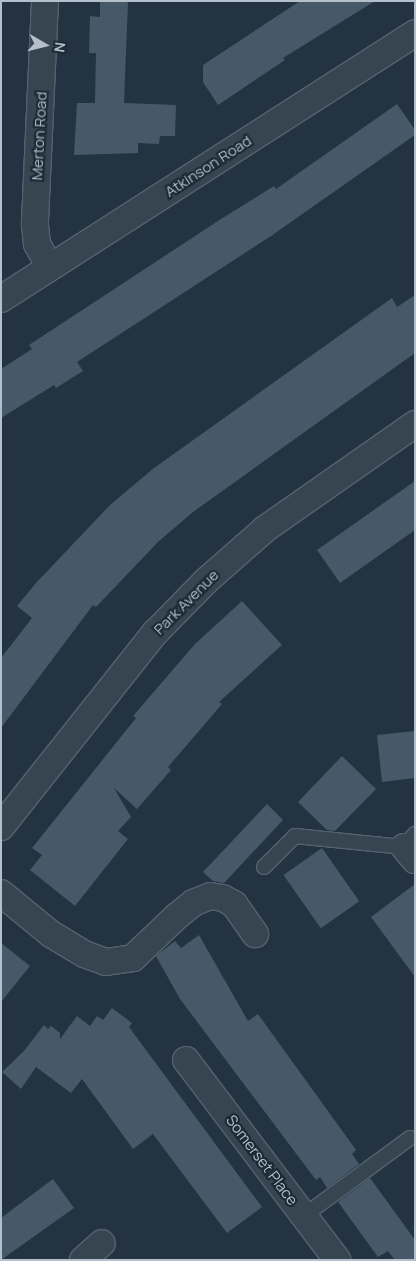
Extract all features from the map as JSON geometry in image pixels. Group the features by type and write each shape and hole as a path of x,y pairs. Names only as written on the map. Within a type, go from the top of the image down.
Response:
{"street":[{"name":"Merton Road","path":"45,1 35,225 37,244 50,267"},
{"name":"Atkinson Road","path":"1,299 415,33"},
{"name":"Park Avenue","path":"1,827 155,633 207,580 265,529 415,424"},
{"path":"1,893 51,934 84,954 106,962 134,958 177,916 193,903 210,896 234,904 255,934"},
{"name":"Somerset Place","path":"186,1060 337,1260"},
{"path":"83,1260 102,1243"}],"lane":[{"path":"264,867 296,836 411,847"},
{"path":"304,1215 410,1138"}],"building":[{"path":"100,1 128,2 124,103 176,105 175,136 160,136 159,144 138,143 138,153 74,155 77,103 95,103 96,53 89,53 90,16 100,17"},
{"path":"300,1 375,1 283,58 285,60 218,105 203,82 203,65"},
{"path":"397,104 415,130 415,135 271,236 77,362 83,371 56,388 54,385 1,418 1,369 32,349 29,345 221,219 274,186 276,189"},
{"path":"415,295 415,353 193,512 158,542 96,607 93,605 1,728 1,658 32,618 17,606 36,583 110,505 154,468 392,298 397,307"},
{"path":"415,481 415,530 340,583 317,550"},
{"path":"242,601 282,645 219,702 222,704 168,767 171,770 137,809 114,788 131,817 118,831 128,839 75,906 30,870 42,855 32,848 136,718 133,716 195,644"},
{"path":"415,731 415,778 382,782 377,735"},
{"path":"342,756 376,789 335,831 327,830 298,802"},
{"path":"267,804 283,820 224,883 213,881 203,872"},
{"path":"322,848 359,901 321,928 283,875"},
{"path":"415,884 415,977 371,917"},
{"path":"199,935 248,1021 258,1014 356,1150 352,1154 359,1164 327,1188 320,1177 316,1180 180,999 156,956 175,941 181,948"},
{"path":"1,943 30,966 1,1002"},
{"path":"112,1008 132,1023 129,1027 262,1207 227,1233 153,1134 133,1149 82,1079 71,1093 36,1067 21,1089 2,1072 24,1051 44,1025 48,1029 51,1026 60,1033 60,1039 77,1016 90,1026 97,1016 103,1020"},
{"path":"370,1178 415,1240 415,1260 395,1260 388,1251 378,1257 338,1202"},
{"path":"53,1179 74,1208 1,1260 1,1218"}]}
